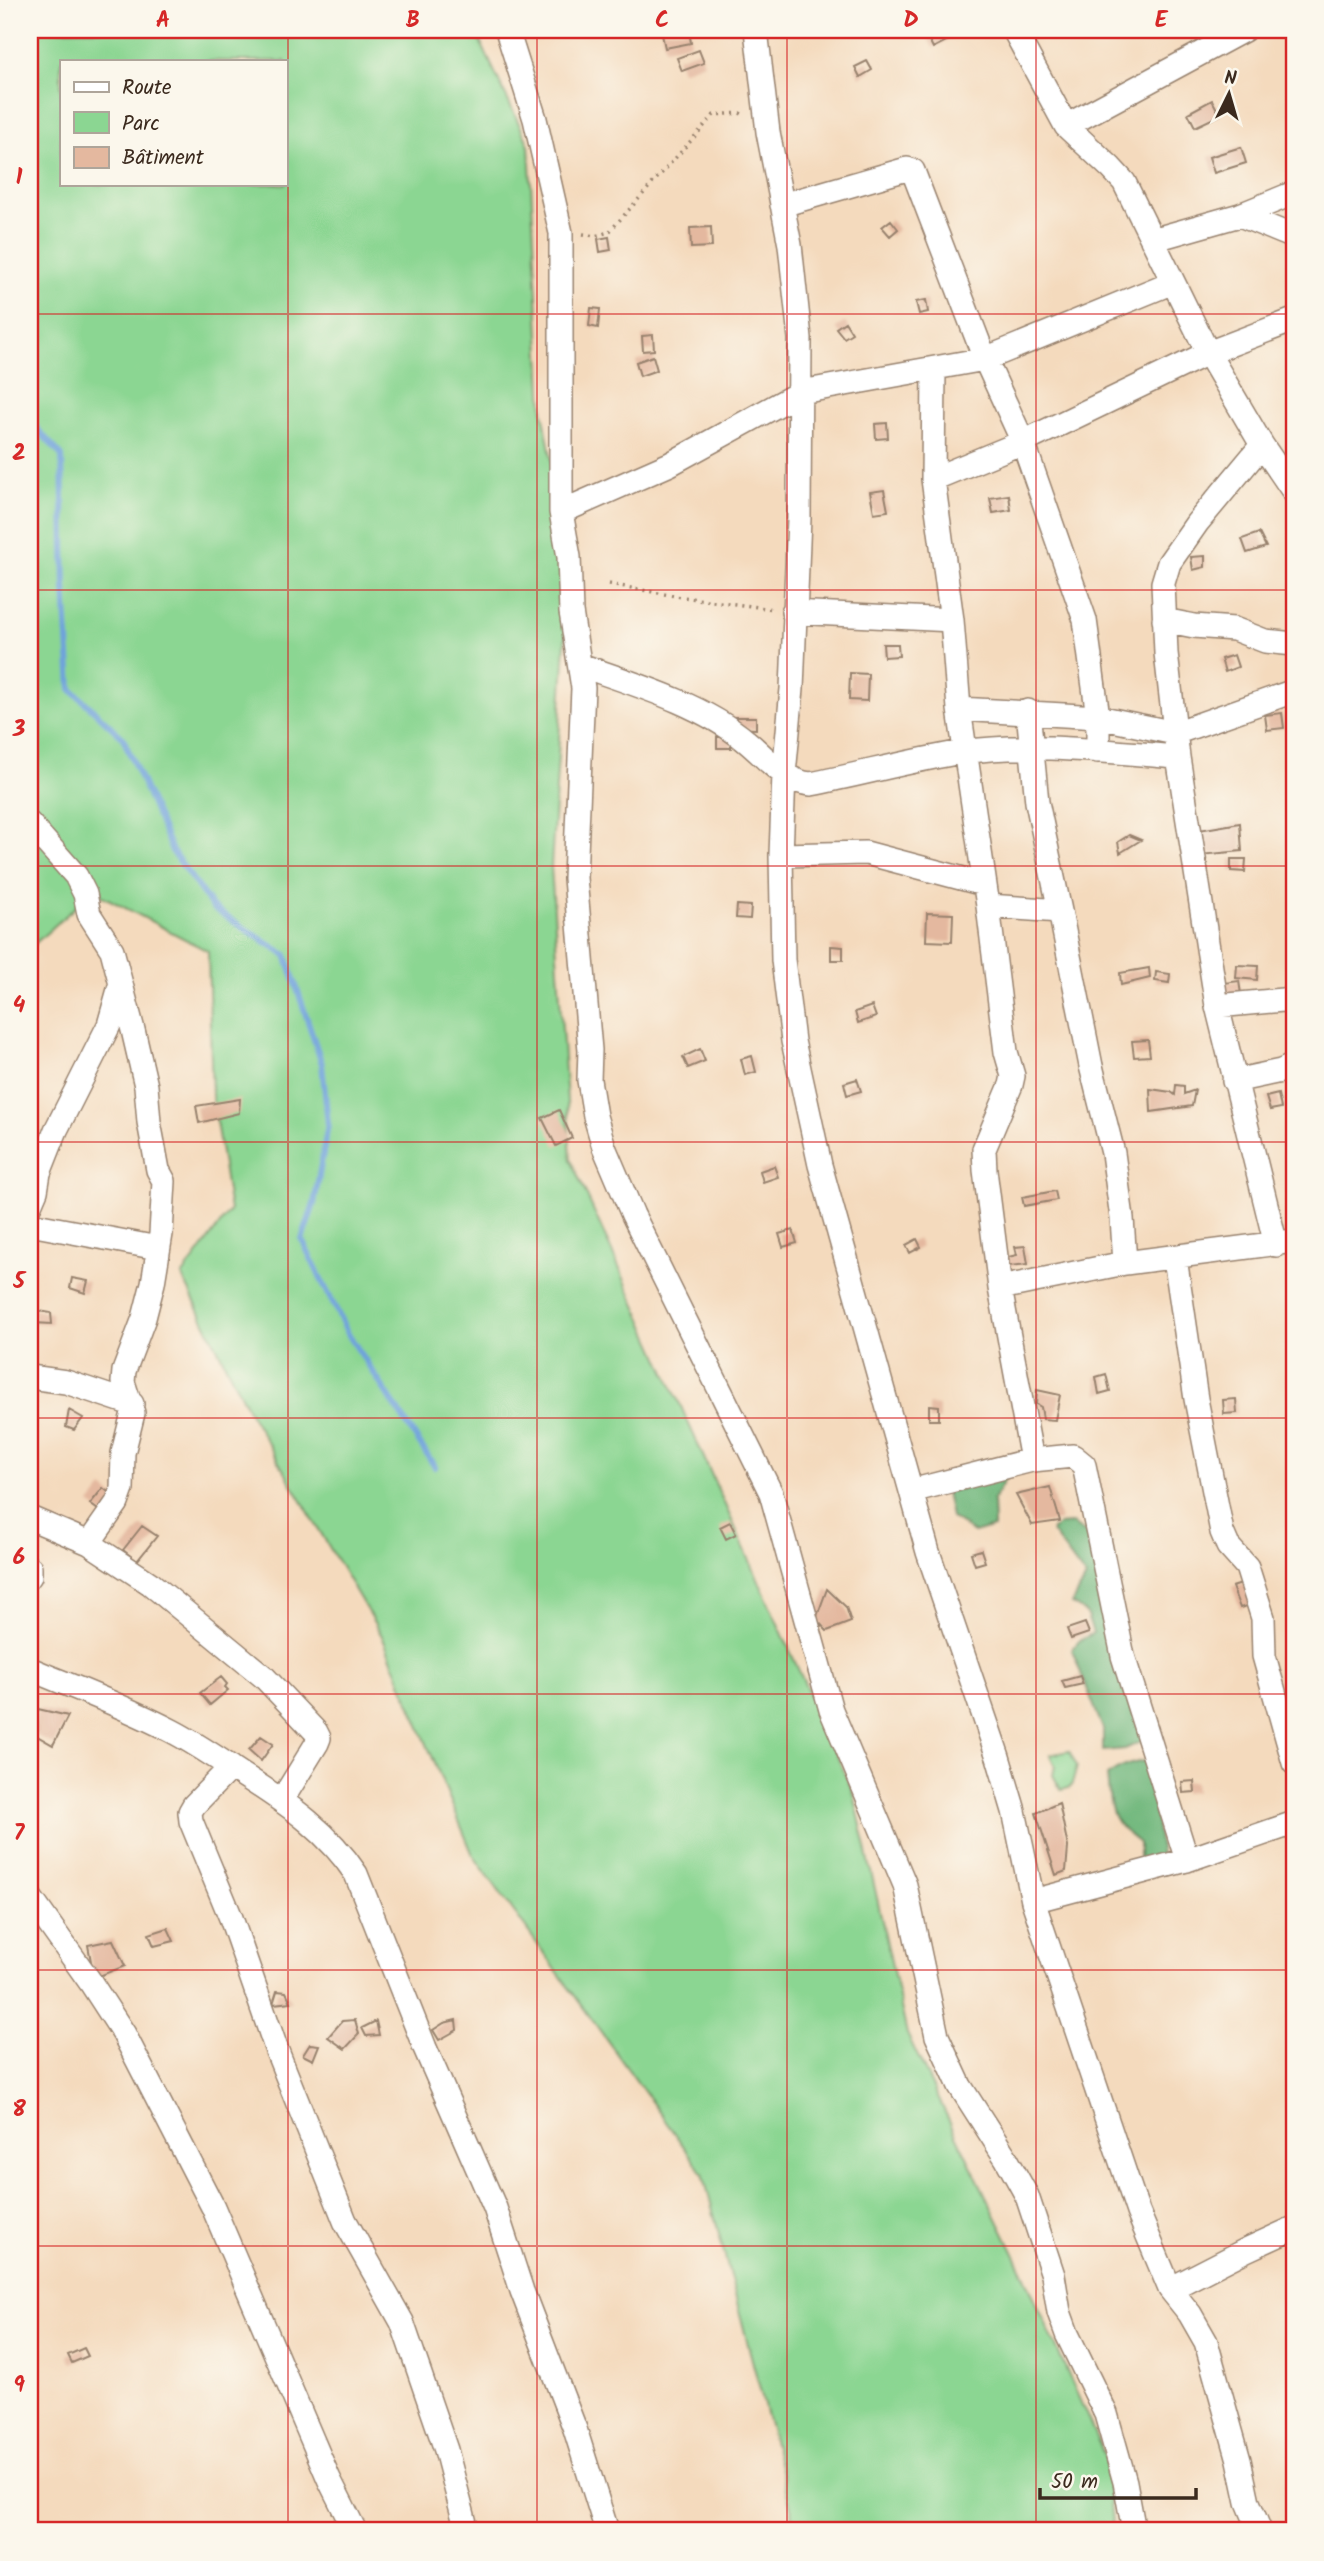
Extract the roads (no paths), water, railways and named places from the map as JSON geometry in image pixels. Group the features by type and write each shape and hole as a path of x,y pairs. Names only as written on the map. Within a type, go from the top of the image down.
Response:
{"street":[{"path":"507,30 535,119 561,233 561,512 569,557 571,612 583,688 575,878 590,1050 589,1080 595,1116 604,1147 633,1215 771,1493 831,1710 905,1885 934,2023 944,2054 960,2086 1027,2196 1053,2275 1059,2312 1106,2414 1125,2482 1134,2531"},
{"path":"755,30 768,132 790,245 796,297 801,392 792,690 784,774 781,855 783,960 793,1041 820,1165 928,1552 1014,1811 1033,1901 1138,2212 1170,2289 1190,2314 1206,2342 1248,2502 1260,2531"},
{"path":"1014,30 1066,126 1111,167 1124,183 1208,353 1294,492"},
{"path":"1066,126 1244,30"},
{"path":"782,205 907,169 913,171 985,359 1023,442 1085,620 1098,717 1098,751"},
{"path":"1152,240 1240,215 1294,193"},
{"path":"1240,215 1294,237"},
{"path":"561,512 670,464 801,392 985,359 1173,282"},
{"path":"933,480 1023,442 1208,353 1294,320"},
{"path":"934,369 933,480 952,620 959,709 1006,1052 1013,1076 984,1149 989,1210 999,1288 1032,1460"},
{"path":"999,1288 1125,1263 1285,1243 1234,1081 1217,1006 1178,757 1164,620 1163,583 1169,563 1205,513 1262,444"},
{"path":"793,612 952,620"},
{"path":"1164,620 1194,626 1234,629 1265,642 1294,644"},
{"path":"580,665 708,715 743,738 797,783 811,784 965,752 1032,748 1178,757"},
{"path":"959,709 1098,717 1175,733 1294,691"},
{"path":"1028,711 1037,802 1091,1066 1113,1153 1125,1263"},
{"path":"30,824 76,876 85,894 89,914 112,950 146,1086 158,1170 164,1181 159,1248 144,1318 124,1371 124,1382 133,1413 123,1453 122,1489 117,1503 89,1543"},
{"path":"781,855 866,853 986,895 1060,911"},
{"path":"30,1205 56,1130 108,1025 120,986"},
{"path":"1217,1006 1294,999"},
{"path":"1234,1081 1280,1071 1294,1065"},
{"path":"30,1224 159,1248"},
{"path":"1175,1258 1196,1399 1222,1532 1228,1546 1247,1567 1263,1618 1264,1656 1288,1715 1294,1763"},
{"path":"30,1377 78,1386 132,1404"},
{"path":"912,1491 1032,1460 1073,1456 1084,1465 1123,1656 1187,1860"},
{"path":"30,1518 89,1543 151,1584 264,1677 316,1732 319,1738 317,1743 282,1800"},
{"path":"30,1568 30,1576"},
{"path":"30,1669 116,1704 174,1732 282,1800 327,1836 342,1853 356,1874 425,2048 495,2208 522,2291 575,2429 607,2531"},
{"path":"231,1768 194,1805 190,1812 191,1821 230,1918 277,2051 345,2221 402,2322 446,2450 467,2531"},
{"path":"1033,1901 1187,1860 1294,1823"},
{"path":"30,1897 124,2034 213,2207 329,2479 355,2531"},
{"path":"1170,2289 1294,2228"}],"waterway":[{"path":"30,421 62,456 71,689 123,738 172,851 213,908 286,955 322,1064 328,1124 314,1204 302,1240 348,1334 435,1467"}]}
